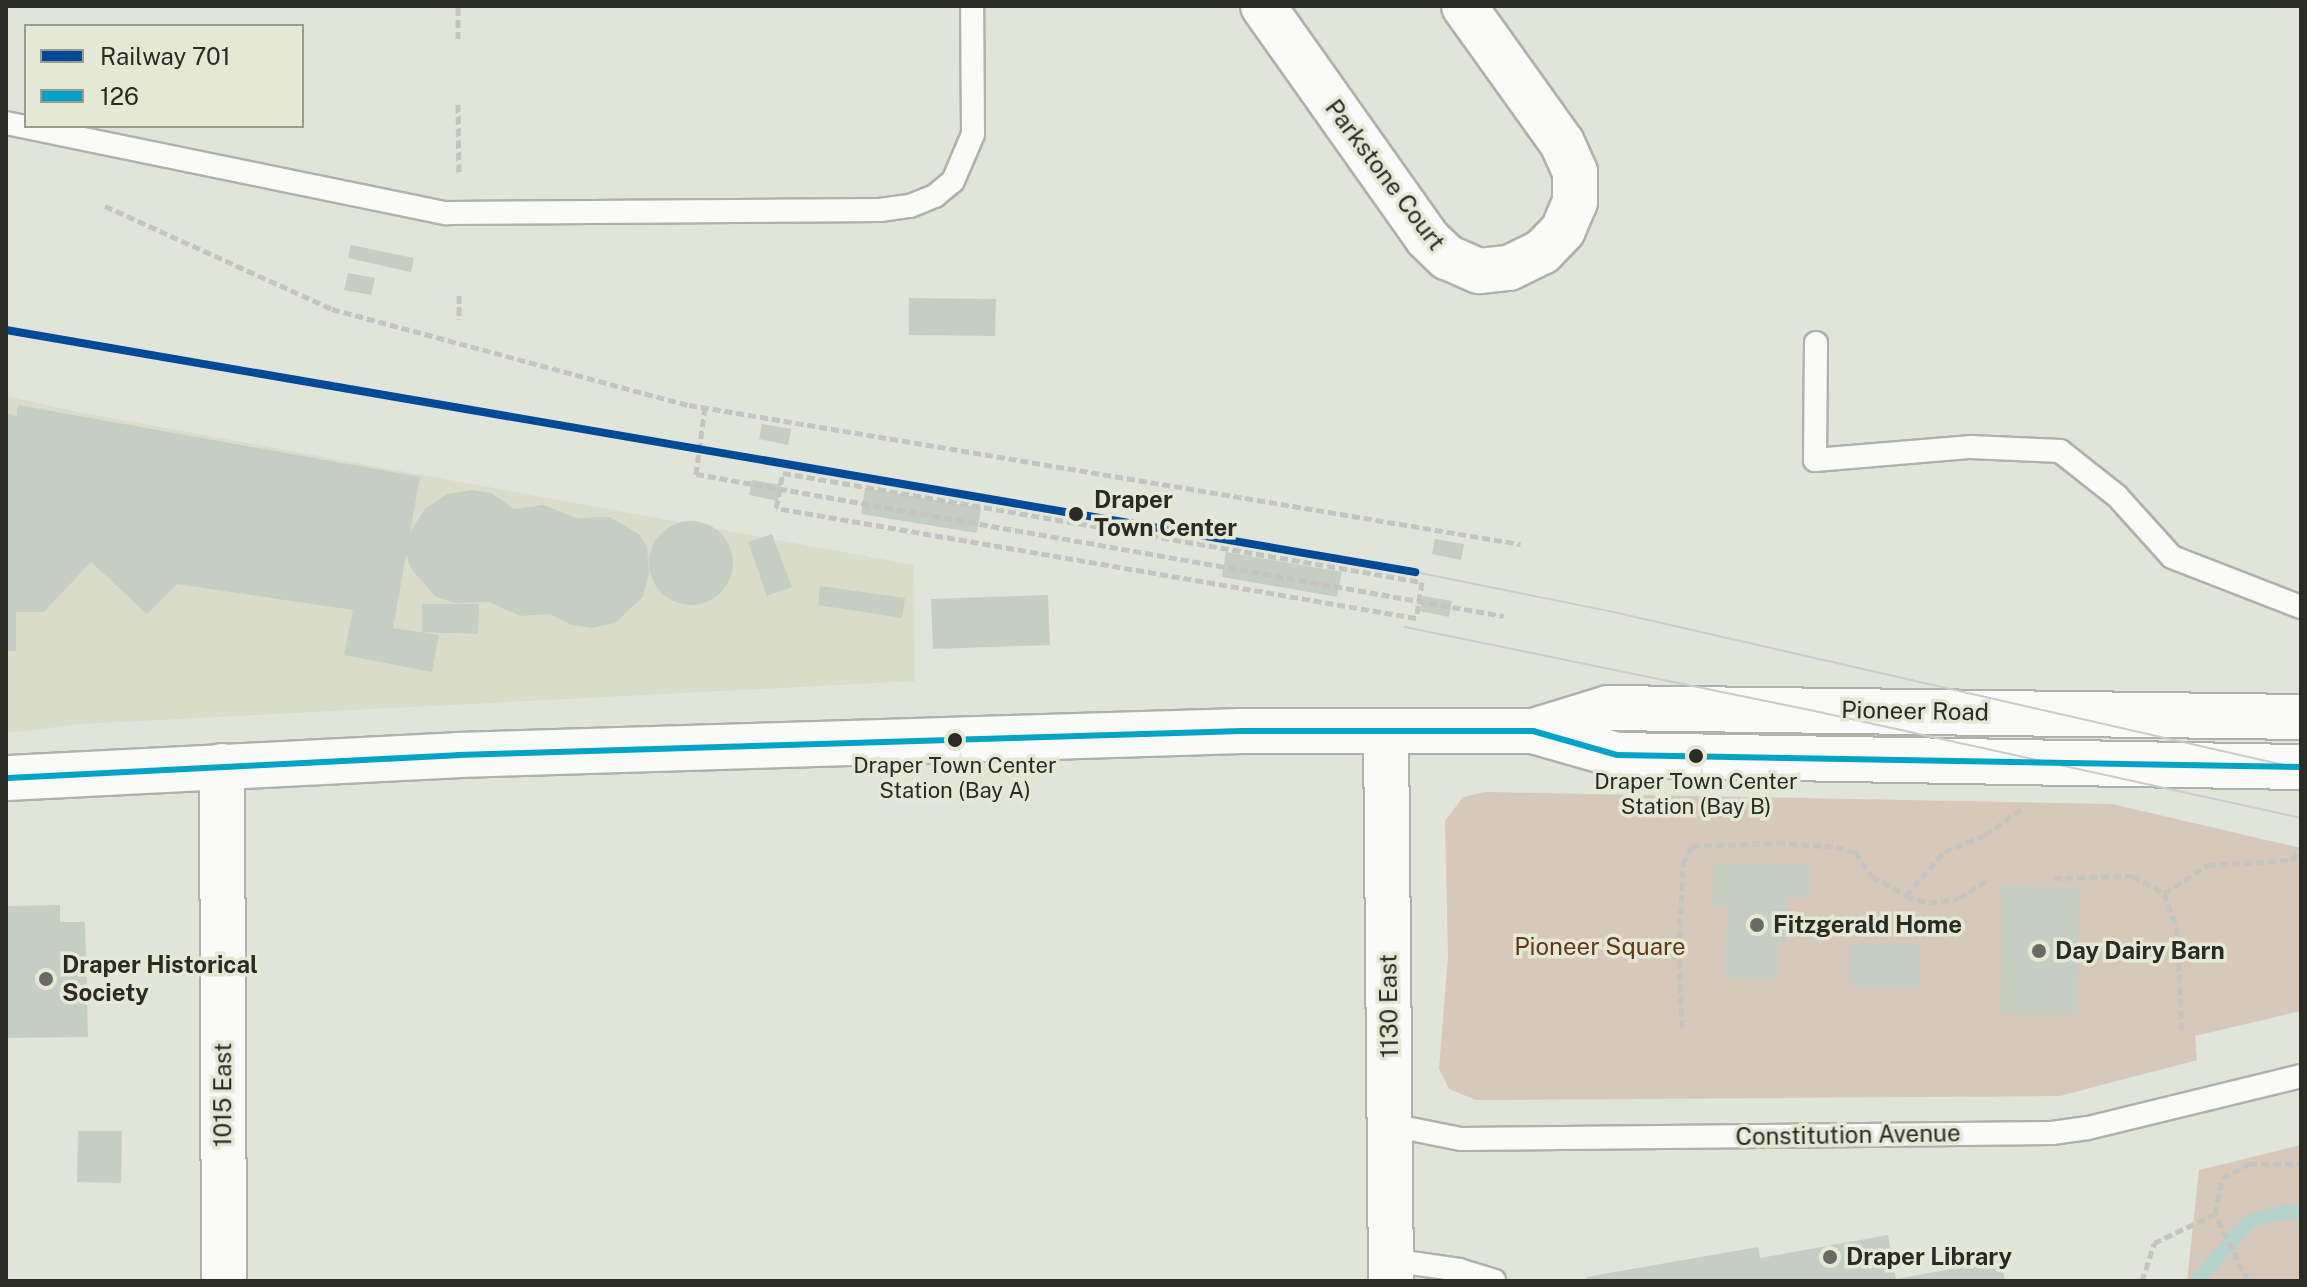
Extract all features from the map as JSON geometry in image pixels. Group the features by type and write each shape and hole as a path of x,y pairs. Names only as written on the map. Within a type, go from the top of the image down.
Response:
{"street":[{"name":"Parkstone Court","path":"1263,6 1427,238 1447,257 1479,271 1509,268 1542,252 1563,230 1575,202 1575,172 1562,143 1464,6"},
{"name":"Pioneer Road","path":"1533,731 1608,708 2301,717"},
{"name":"Pioneer Road","path":"6,778 222,766 1242,731 1533,731 1617,755 2301,767"},
{"name":"1130 East","path":"1386,731 1390,1270"},
{"name":"1015 East","path":"222,766 224,1281"}],"lane":[{"path":"30,128 446,213 880,210 910,206 935,196 953,181 973,134 972,6"},
{"path":"1816,343 1815,460 1971,447 2060,451 2117,496 2172,557 2301,607"},
{"name":"Constitution Avenue","path":"1391,1125 1461,1139 2052,1133 2118,1121 2301,1076"},
{"path":"1390,1270 1459,1270 1494,1281"}],"path":[{"path":"458,6 458,39"},
{"path":"458,104 459,174"},
{"path":"105,206 332,309 705,407 1520,544"},
{"path":"459,295 459,319"},
{"path":"705,407 696,474 1504,616"},
{"path":"783,473 1422,582 1416,618 776,508 780,488 783,473"},
{"path":"1906,896 1944,852 1985,835 2022,812 2025,802"},
{"path":"1682,1028 1679,950 1683,864 1692,846 1777,843 1836,847 1855,852 1872,876 1906,896 1929,903 1959,898 1990,879"},
{"path":"2164,893 2208,865 2292,860 2301,848"},
{"path":"2053,878 2133,876 2164,893 2177,927 2182,1032"},
{"path":"2248,1281 2217,1223 2215,1214 2222,1178 2249,1164 2301,1164"},
{"path":"2142,1281 2154,1243 2215,1214"}],"shaded area":[{"path":"6,396 78,412 914,565 915,681 82,724 6,733"}],"green space":[{"name":"Pioneer Square","path":"1485,792 2112,804 2301,848 2301,1011 2195,1036 2197,1060 2060,1096 1476,1100 1449,1089 1439,1069 1448,957 1445,821 1463,797"},
{"path":"2301,1145 2301,1281 2187,1281 2199,1170"}],"building":[{"path":"351,245 414,258 411,272 348,258"},
{"path":"348,273 375,278 371,295 344,290"},
{"path":"909,298 996,299 995,336 909,335"},
{"path":"18,405 420,477 410,532 425,509 447,494 472,490 491,493 514,509 544,505 576,518 610,517 640,535 647,547 649,573 643,597 615,623 592,628 572,625 550,614 520,616 489,602 456,603 436,597 412,570 406,555 393,628 439,635 432,672 344,655 353,610 177,584 147,614 91,562 44,612 16,612 16,651 6,651 6,413 17,416"},
{"path":"762,424 791,429 788,445 759,439"},
{"path":"752,480 781,485 778,501 749,495"},
{"path":"865,488 981,508 977,533 861,514"},
{"path":"691,521 707,524 721,533 730,547 733,563 730,579 721,593 707,602 691,605 675,602 661,593 652,579 649,563 652,547 661,533 675,524"},
{"path":"772,534 792,587 767,596 748,542"},
{"path":"1435,539 1464,544 1461,560 1432,554"},
{"path":"1226,552 1342,572 1337,597 1222,577"},
{"path":"820,586 905,598 902,618 818,605"},
{"path":"1048,595 1050,645 933,649 931,599"},
{"path":"1423,596 1452,601 1449,617 1420,611"},
{"path":"422,604 479,604 478,634 422,632"},
{"name":"Fitzgerald Home","path":"1713,863 1811,865 1810,898 1788,897 1787,942 1778,942 1777,979 1725,978 1727,907 1712,906"},
{"name":"Day Dairy Barn","path":"2002,886 2079,888 2077,1016 2000,1014"},
{"name":"Draper Historical Society","path":"60,905 60,922 85,922 88,1037 6,1038 6,906"},
{"path":"1849,944 1920,944 1920,988 1849,988"},
{"path":"78,1131 122,1131 121,1183 77,1182"},
{"name":"Draper Library","path":"1888,1235 1896,1279 2001,1260 2005,1281 1587,1281 1586,1277 1758,1247 1760,1258"}],"waterway":[{"path":"2197,1281 2249,1221 2284,1212 2301,1213"}],"tram line":[{"path":"1415,572 1609,611 2301,769"},
{"path":"1405,627 1810,710 2301,818"}],"rail line":[{"name":"701","path":"6,330 1415,572"}],"transit line":[{"name":"126","path":"6,778 458,755 1242,731 1533,731 1617,755 2301,767"}],"place":[{"name":"Draper Town Center","path":"1076,514"},
{"name":"Draper Town Center Station (Bay A)","path":"955,740"},
{"name":"Draper Town Center Station (Bay B)","path":"1696,756"},
{"name":"Fitzgerald Home","path":"1757,925"},
{"name":"Day Dairy Barn","path":"2039,951"},
{"name":"Draper Historical Society","path":"46,979"},
{"name":"Draper Library","path":"1830,1257"}]}
